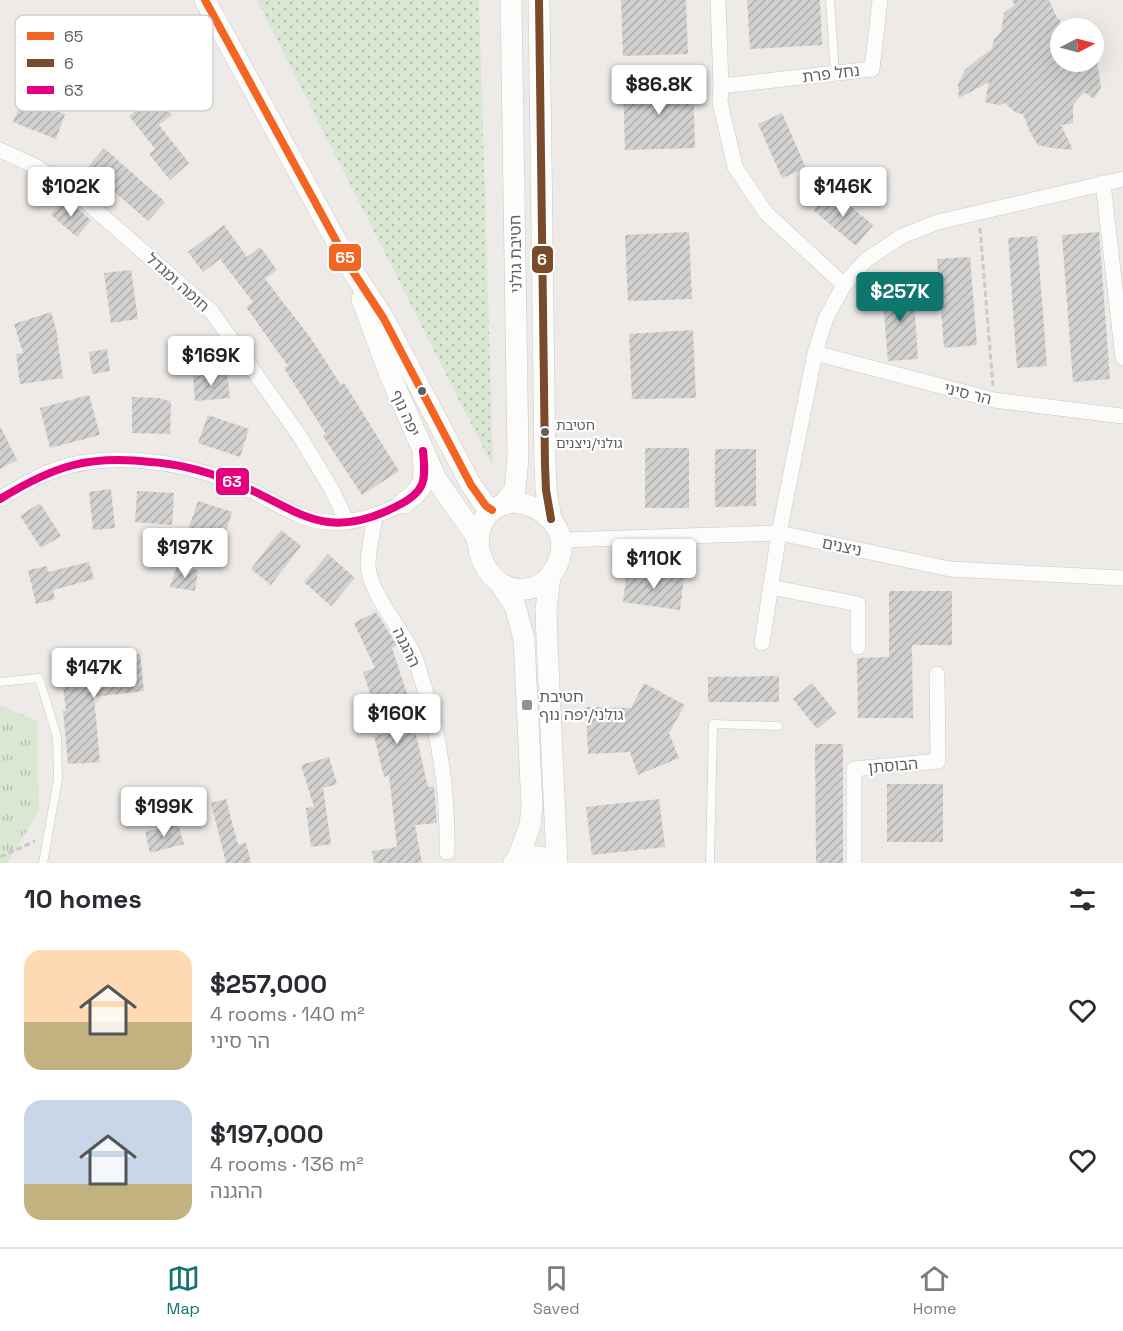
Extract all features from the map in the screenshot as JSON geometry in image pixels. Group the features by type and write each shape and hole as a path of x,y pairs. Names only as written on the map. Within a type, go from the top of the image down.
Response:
{"street":[{"name":"יפה נוף","path":"205,0 352,270 384,319 471,485 486,506 498,507"},
{"name":"חטיבת גולני","path":"498,507 515,490 518,457 511,0"},
{"name":"חטיבת גולני","path":"539,0 545,473 551,519"},
{"path":"718,0 720,102 735,167 766,213 844,285"},
{"name":"נחל פרת","path":"721,86 873,69 879,0"},
{"name":"חומה ומגדל","path":"0,150 36,166 74,191 211,311 299,435 332,490 347,522"},
{"path":"762,643 779,533 815,353 826,318 844,285 866,260 902,236 938,222 1123,179"},
{"path":"1103,183 1123,358"},
{"name":"יפה נוף","path":"352,270 390,375 423,451 436,478 476,536 479,547"},
{"name":"הר סיני","path":"815,353 994,400 1123,416"},
{"path":"0,499 52,471 84,462 150,461 187,467 232,482 302,517 325,522 347,522 375,516 404,503 418,493 425,474 423,451"},
{"path":"404,503 417,501 429,503 458,513"},
{"path":"501,585 513,590 541,584 550,576 559,560 560,540 551,519 539,509 525,503 512,502 498,507 485,518 480,528 479,547 487,572 501,585 515,606 524,639 532,805 530,826 515,862"},
{"name":"ההגנה","path":"375,516 368,561 369,573 374,587 414,655 429,701 444,774 448,808 447,852"},
{"name":"ניצנים","path":"560,540 779,533 950,569 1123,578"},
{"path":"515,862 532,856 556,863 546,610 550,576"},
{"path":"770,586 858,604 858,647"},
{"name":"הבוסתן","path":"854,863 854,768 938,761 938,674"}],"lane":[{"path":"830,0 835,73"},
{"path":"0,682 39,678 57,737 58,779 43,863"},
{"path":"711,863 713,724 778,726"}],"path":[{"path":"979,212 994,400"},
{"path":"0,857 48,836"}],"green space":[{"path":"257,0 479,0 493,467"},
{"path":"0,705 37,721 39,811 7,863 0,863"}],"building":[{"path":"621,0 686,0 688,54 623,56"},
{"path":"747,0 820,0 822,45 750,49"},
{"path":"1012,0 1049,0 1057,18 1050,18 1050,72 1099,72 1101,87 1094,99 1084,92 1073,105 1073,123 1061,125 1073,150 1038,145 1023,114 1016,113 1005,103 999,105 985,102 989,82 959,98 958,84 965,70 992,49 994,40 1001,32 1004,13 1015,5"},
{"path":"693,82 695,148 625,150 623,84"},
{"path":"18,111 57,111 65,114 56,139 13,122"},
{"path":"135,111 169,111 172,115 159,125 189,163 170,180 149,154 155,149 129,116"},
{"path":"782,113 806,168 782,178 758,124"},
{"path":"104,148 165,202 148,221 87,168"},
{"path":"831,190 873,225 856,246 813,210"},
{"path":"65,198 91,220 77,237 51,215"},
{"path":"224,225 247,257 260,247 277,270 265,279 310,337 341,385 344,383 399,471 362,495 323,436 326,434 284,368 288,366 246,307 253,302 220,259 203,272 188,252"},
{"path":"689,232 692,299 628,301 625,235"},
{"path":"1099,232 1110,379 1073,382 1062,235"},
{"path":"1037,236 1047,366 1017,368 1008,238"},
{"path":"970,257 977,345 944,348 937,259"},
{"path":"131,270 138,319 111,323 104,273"},
{"path":"913,285 918,359 888,361 882,288"},
{"path":"51,312 58,336 63,378 20,384 16,354 23,353 14,324"},
{"path":"693,330 696,398 632,399 629,334"},
{"path":"107,349 110,371 92,374 89,352"},
{"path":"227,373 230,398 195,401 193,376"},
{"path":"89,395 100,435 50,448 40,408"},
{"path":"132,397 159,398 171,402 170,434 132,433"},
{"path":"208,415 249,429 240,457 198,443"},
{"path":"0,426 17,460 0,469"},
{"path":"645,448 689,448 689,508 645,508"},
{"path":"715,449 756,449 756,506 715,507"},
{"path":"111,489 115,528 93,530 89,492"},
{"path":"137,491 174,493 172,525 135,522"},
{"path":"198,501 232,512 223,541 188,530"},
{"path":"40,503 61,536 41,548 20,516"},
{"path":"281,530 301,546 271,585 251,569"},
{"path":"328,554 355,578 331,606 304,582"},
{"path":"89,562 94,579 53,590 55,599 36,604 28,570 47,566 48,572"},
{"path":"177,566 198,570 195,591 170,587"},
{"path":"627,570 684,577 680,610 623,602"},
{"path":"889,591 952,591 952,645 912,645 913,718 858,718 857,658 889,657"},
{"path":"376,612 397,645 392,648 412,709 410,709 428,787 434,786 437,823 415,825 422,863 374,863 372,851 397,847 389,775 384,777 374,736 383,734 363,672 375,668 354,623"},
{"path":"140,654 144,691 94,697 100,762 68,764 63,711 66,711 60,664"},
{"path":"779,676 779,702 708,702 708,677"},
{"path":"644,683 685,705 669,733 679,758 638,775 630,752 588,754 586,707 631,708"},
{"path":"812,683 836,713 817,729 793,699"},
{"path":"815,744 843,744 843,863 816,863"},
{"path":"329,757 337,784 323,788 331,844 311,847 306,808 314,807 301,765"},
{"path":"887,784 943,784 943,842 887,842"},
{"path":"226,799 238,845 246,843 251,863 226,863 211,803"},
{"path":"659,799 665,847 592,855 586,807"},
{"path":"178,824 184,844 150,853 145,832"}],"transit line":[{"name":"65","path":"205,0 352,270 384,319 471,485 486,506 492,510"},
{"name":"6","path":"539,0 545,465 551,519"},
{"name":"63","path":"0,499 37,478 55,471 89,462 128,460 172,464 202,471 254,491 310,518 329,522 349,522 371,517 414,496 424,477 423,451"}],"place":[{"name":"חטיבת גולני/ניצנים","path":"545,432"},
{"name":"חטיבת גולני/יפה נוף","path":"527,705"}]}
